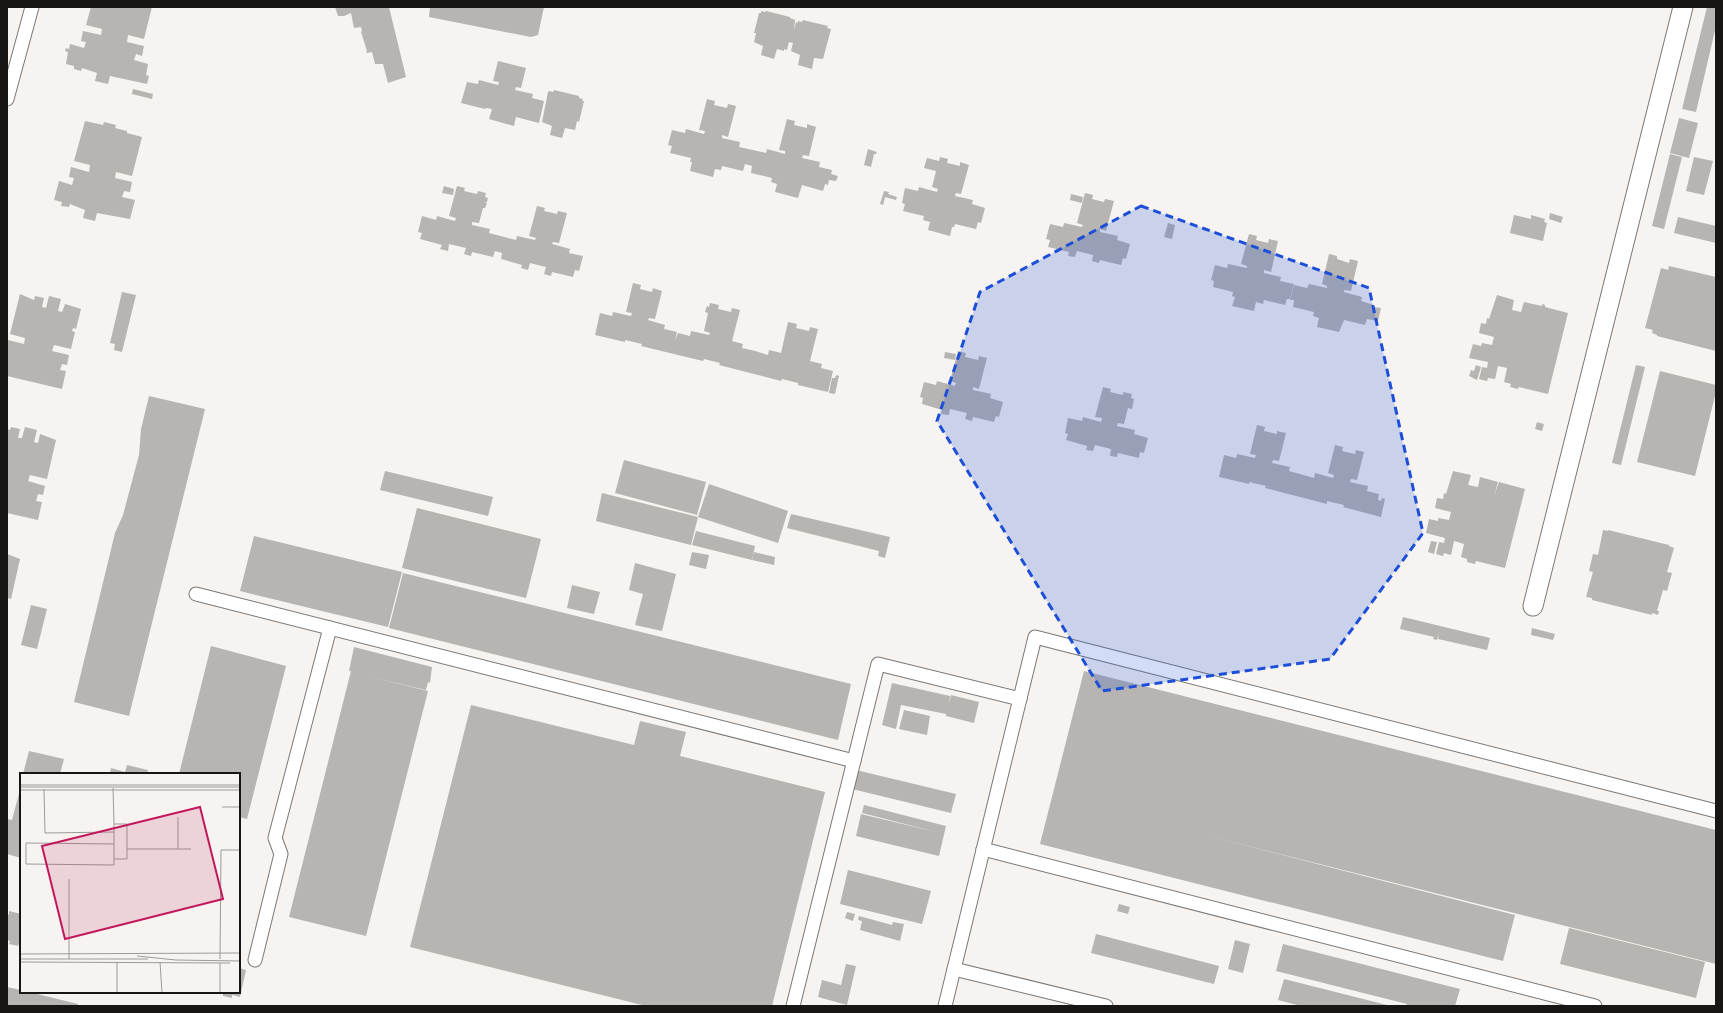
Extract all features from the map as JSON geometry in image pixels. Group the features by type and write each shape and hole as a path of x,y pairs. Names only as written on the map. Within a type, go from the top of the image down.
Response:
{"street":[{"path":"7,99 32,7"},
{"path":"1533,606 1683,7"},
{"path":"196,594 854,761"},
{"path":"254,960 281,854 275,838 330,628"},
{"path":"945,1006 1035,637 1716,810"},
{"path":"793,1006 878,664 1020,699"},
{"path":"983,849 1595,1006"},
{"path":"954,969 1106,1006"}],"highlighted area":[{"path":"1141,206 1369,288 1423,533 1330,659 1102,691 937,421 980,292"}],"building":[{"path":"91,7 152,7 144,39 128,35 127,42 144,46 142,56 136,54 134,60 148,64 146,75 149,76 147,84 110,76 108,84 95,81 97,73 82,68 81,71 74,69 74,66 66,64 68,52 65,51 66,48 69,49 70,44 84,48 86,42 81,41 83,31 101,35 102,29 86,25"},
{"path":"335,7 389,7 406,77 388,83 383,64 375,64 372,52 366,53 367,51 361,32 361,27 354,28 351,13 344,16 338,16"},
{"path":"430,7 544,7 538,35 531,37 429,17"},
{"path":"1707,7 1716,7 1716,26 1696,112 1682,109"},
{"path":"761,11 790,17 795,20 794,30 796,22 802,22 803,20 828,26 827,28 831,29 823,59 814,58 812,69 798,65 800,55 791,51 793,43 789,42 787,50 784,49 784,51 777,49 774,59 761,55 763,46 754,42 756,33 754,33 759,13 761,13"},
{"path":"498,61 526,68 521,88 516,87 515,90 533,94 532,98 544,101 539,123 516,117 514,126 489,119 492,109 485,109 461,103 467,82 478,84 479,80 498,85 499,82 493,81"},
{"path":"133,89 153,94 152,99 132,94"},
{"path":"554,90 579,96 579,98 583,99 582,101 584,101 579,122 577,121 575,130 565,128 562,138 550,135 552,126 542,122 548,92 553,92"},
{"path":"707,99 715,101 714,105 727,108 728,104 736,106 728,137 722,135 722,138 740,142 739,147 766,153 767,149 785,154 785,151 779,150 787,119 795,121 794,125 807,128 807,124 816,127 809,156 803,155 802,158 820,162 819,167 832,170 831,174 838,176 836,181 829,180 828,185 825,184 823,191 802,185 798,198 775,192 777,184 771,182 772,178 751,173 752,166 745,164 743,171 722,166 721,170 715,169 713,177 690,171 692,162 690,162 691,158 670,153 672,146 668,145 672,130 685,133 686,129 704,134 705,131 699,130"},
{"path":"1679,118 1698,123 1689,158 1670,153"},
{"path":"85,121 103,125 104,122 116,125 115,128 142,137 132,176 116,172 115,178 132,182 130,192 124,191 122,197 135,200 130,219 97,213 95,221 83,218 85,210 70,204 69,207 61,206 62,202 54,200 59,181 72,185 74,178 69,177 71,167 89,172 90,165 74,161"},
{"path":"868,149 877,152 874,154 871,167 864,165"},
{"path":"1670,154 1682,157 1664,229 1652,226"},
{"path":"940,157 948,159 947,163 960,166 960,162 969,165 961,194 956,193 955,196 973,200 972,204 985,208 981,223 978,222 976,229 955,224 954,227 952,227 950,236 928,230 930,222 923,220 924,216 903,211 905,204 902,203 905,188 918,191 919,187 937,192 938,189 932,187 936,171 924,168 927,158 939,161"},
{"path":"1694,157 1713,161 1704,195 1686,191"},
{"path":"444,186 454,189 453,195 442,193"},
{"path":"457,186 465,188 464,191 477,194 478,191 486,193 485,197 488,198 487,202 484,202 487,203 485,208 483,208 479,223 472,222 472,225 490,229 489,233 516,240 517,236 535,240 536,238 529,236 537,206 545,208 544,211 557,214 558,211 567,213 559,243 553,242 552,244 570,249 569,253 583,256 579,271 575,270 573,277 552,272 551,276 544,274 546,267 530,263 528,270 521,268 522,265 501,259 502,253 495,251 493,257 472,252 471,256 464,254 466,248 449,244 448,251 440,249 442,245 420,239 422,233 418,232 422,216 436,220 437,216 455,221 456,218 449,216"},
{"path":"884,191 897,197 896,200 885,197 883,205 880,204"},
{"path":"1085,193 1093,195 1092,199 1104,202 1105,199 1114,201 1106,231 1100,229 1100,232 1118,236 1117,240 1130,244 1126,259 1123,258 1121,265 1100,260 1099,263 1092,261 1093,255 1077,251 1075,257 1068,256 1069,252 1048,247 1050,240 1046,239 1050,224 1063,227 1064,223 1082,227 1083,225 1077,223"},
{"path":"1071,194 1083,197 1082,203 1070,200"},
{"path":"1550,213 1563,217 1561,223 1549,219"},
{"path":"1514,215 1531,219 1531,215 1545,219 1544,222 1547,223 1543,241 1510,233"},
{"path":"1678,217 1716,226 1716,243 1674,233"},
{"path":"1168,223 1175,225 1172,239 1164,237"},
{"path":"1249,234 1257,236 1256,240 1268,243 1269,239 1278,241 1271,272 1264,270 1264,273 1281,277 1280,281 1294,284 1290,299 1287,299 1285,305 1264,300 1263,304 1256,302 1254,311 1232,306 1235,297 1232,296 1233,292 1213,287 1214,281 1211,280 1215,265 1227,268 1228,264 1247,268 1247,266 1241,264"},
{"path":"1329,254 1337,256 1337,259 1349,263 1350,259 1358,261 1351,291 1344,290 1344,292 1362,297 1361,301 1374,305 1372,312 1374,307 1381,308 1378,321 1367,319 1365,325 1344,320 1339,332 1317,327 1319,318 1313,316 1314,312 1293,307 1294,300 1290,300 1294,285 1307,288 1309,284 1327,288 1327,286 1322,284"},
{"path":"1669,266 1716,277 1716,351 1657,336 1652,333 1653,330 1645,328 1661,268 1668,270"},
{"path":"633,283 641,285 640,289 652,292 653,288 662,291 655,319 649,318 648,320 665,325 664,329 677,332 675,341 678,333 690,336 691,331 709,335 710,333 704,331 708,313 705,312 710,303 719,305 718,309 731,312 732,308 740,310 732,341 743,344 742,348 768,355 769,350 781,353 788,322 797,324 796,328 809,331 810,327 818,329 810,361 822,364 821,368 833,371 828,392 798,385 798,383 782,379 781,381 719,365 720,363 704,359 703,361 641,346 642,344 625,340 625,342 595,335 600,313 612,316 613,312 631,316 632,313 626,312"},
{"path":"122,292 136,295 122,352 114,350 115,344 110,343"},
{"path":"20,294 34,300 35,296 44,298 42,307 46,308 49,296 61,299 58,311 62,312 65,304 81,309 76,329 73,328 72,331 75,332 71,349 54,345 52,351 69,355 67,365 62,364 60,370 66,371 62,389 7,376 8,340 24,344 25,338 10,334"},
{"path":"1497,295 1514,300 1512,310 1521,312 1524,302 1542,306 1542,304 1545,305 1545,307 1568,313 1548,394 1519,387 1518,389 1510,387 1511,384 1504,382 1507,368 1498,366 1495,379 1488,378 1487,381 1479,379 1482,367 1487,368 1488,362 1469,358 1473,344 1481,346 1482,343 1492,345 1494,337 1479,333 1481,323 1486,324 1487,318 1489,319"},
{"path":"958,351 966,353 965,357 978,360 979,356 987,358 979,389 973,387 973,390 991,394 990,398 1003,402 999,417 996,416 994,422 973,417 972,421 965,419 967,413 950,409 949,415 941,414 942,410 922,404 923,398 920,397 924,382 936,385 937,381 955,386 956,383 950,381"},
{"path":"945,352 956,354 955,360 944,358"},
{"path":"1476,365 1481,367 1477,380 1469,376 1471,370 1474,371"},
{"path":"1636,365 1645,367 1621,465 1612,463"},
{"path":"1660,371 1716,385 1716,392 1695,476 1637,462"},
{"path":"836,375 839,376 835,394 829,393 832,378 835,378"},
{"path":"1103,387 1111,389 1110,392 1123,395 1123,392 1132,394 1131,398 1134,399 1132,409 1128,408 1124,424 1118,423 1117,426 1135,430 1134,434 1148,438 1144,453 1140,452 1139,458 1118,453 1117,457 1110,456 1111,449 1095,445 1093,451 1086,450 1087,446 1066,440 1068,434 1065,433 1068,418 1082,421 1083,417 1101,422 1102,418 1095,417"},
{"path":"149,396 205,409 129,716 74,702 115,533 123,515 139,455 141,429"},
{"path":"1537,422 1544,424 1542,431 1535,429"},
{"path":"1257,425 1265,427 1264,431 1277,434 1277,431 1286,433 1279,461 1273,460 1272,463 1290,467 1289,471 1314,478 1315,473 1333,478 1334,475 1328,473 1335,445 1343,447 1342,451 1355,454 1356,450 1364,452 1357,480 1351,479 1350,482 1368,486 1367,491 1379,494 1378,500 1381,501 1382,498 1385,499 1381,517 1343,507 1344,505 1327,501 1327,504 1265,488 1266,486 1249,482 1249,484 1219,477 1224,455 1236,458 1237,454 1255,458 1256,455 1250,454"},
{"path":"11,427 20,429 18,438 22,438 25,427 37,430 34,442 38,443 40,434 56,440 47,479 30,475 28,481 45,486 43,495 38,494 36,501 42,502 38,520 7,513 7,429 10,430"},
{"path":"624,460 706,482 697,515 615,493"},
{"path":"385,471 493,497 488,516 380,490"},
{"path":"1453,471 1471,475 1468,485 1478,487 1480,477 1498,482 1494,496 1499,482 1525,489 1505,568 1476,561 1475,564 1467,562 1467,559 1461,557 1464,544 1454,541 1451,555 1444,553 1443,556 1436,554 1439,542 1444,543 1445,538 1426,533 1429,519 1438,521 1438,518 1449,520 1451,512 1435,508 1437,498 1443,499 1444,493 1446,494"},
{"path":"709,484 788,511 778,543 698,517"},
{"path":"602,493 698,517 691,545 596,521"},
{"path":"417,508 541,539 526,598 402,568"},
{"path":"791,514 890,537 885,558 878,556 879,551 787,528"},
{"path":"1603,530 1669,545 1674,548 1667,572 1672,573 1667,591 1663,590 1657,611 1659,611 1658,615 1652,613 1652,615 1592,600 1592,598 1586,597 1593,572 1589,571 1593,554 1598,555"},
{"path":"696,531 755,546 752,560 692,545"},
{"path":"254,536 402,572 388,627 240,591"},
{"path":"1431,541 1437,542 1434,554 1428,552"},
{"path":"692,552 709,555 706,569 689,565"},
{"path":"754,552 775,557 774,565 752,560"},
{"path":"7,554 20,559 11,599 7,598"},
{"path":"635,563 676,574 662,631 635,625 643,594 629,590"},
{"path":"403,573 851,684 838,740 389,628"},
{"path":"572,585 600,592 594,614 567,608"},
{"path":"31,605 47,609 37,649 21,645"},
{"path":"1403,617 1490,638 1487,650 1438,639 1439,633 1437,640 1433,639 1434,637 1400,629"},
{"path":"1532,628 1555,634 1553,640 1531,635"},
{"path":"211,646 286,666 247,819 240,817 240,773 179,773"},
{"path":"354,647 432,667 430,683 428,682 426,690 371,677 428,691 366,936 289,917 351,671 349,671"},
{"path":"1084,671 1716,830 1716,964 1205,835 1515,915 1503,961 1040,844"},
{"path":"892,683 950,696 949,704 951,695 979,702 974,723 946,716 946,714 901,705 896,729 882,725"},
{"path":"471,705 634,745 640,721 686,732 680,756 825,792 772,1006 646,1006 410,947"},
{"path":"904,710 930,716 927,735 899,729"},
{"path":"29,751 64,759 60,773 23,773"},
{"path":"127,765 148,770 147,773 110,773 111,768 125,772"},
{"path":"856,770 956,794 951,813 852,789"},
{"path":"20,790 20,858 7,854 7,819 12,820"},
{"path":"864,805 946,826 939,856 856,836 861,814 940,833 862,813"},
{"path":"848,870 931,891 922,924 840,904"},
{"path":"1119,904 1130,907 1128,914 1117,911"},
{"path":"9,911 20,914 20,943 18,946 9,944 10,941 7,940 7,914 9,915"},
{"path":"847,912 855,914 853,921 845,918"},
{"path":"859,916 892,925 893,922 904,924 900,941 860,930 862,921 858,920"},
{"path":"1569,928 1705,962 1696,998 1560,964"},
{"path":"1096,934 1219,966 1214,984 1091,953"},
{"path":"1235,940 1250,944 1243,973 1228,969"},
{"path":"1283,944 1460,989 1455,1006 1406,1006 1407,1004 1276,971"},
{"path":"846,964 856,966 847,1005 818,997 822,980 841,985"},
{"path":"240,968 246,970 240,997 232,995 232,998 223,996 223,993 240,993"},
{"path":"1284,979 1387,1006 1301,1006 1278,1000"},
{"path":"7,987 20,990 20,993 33,993 78,1004 77,1006 7,1006"}]}
